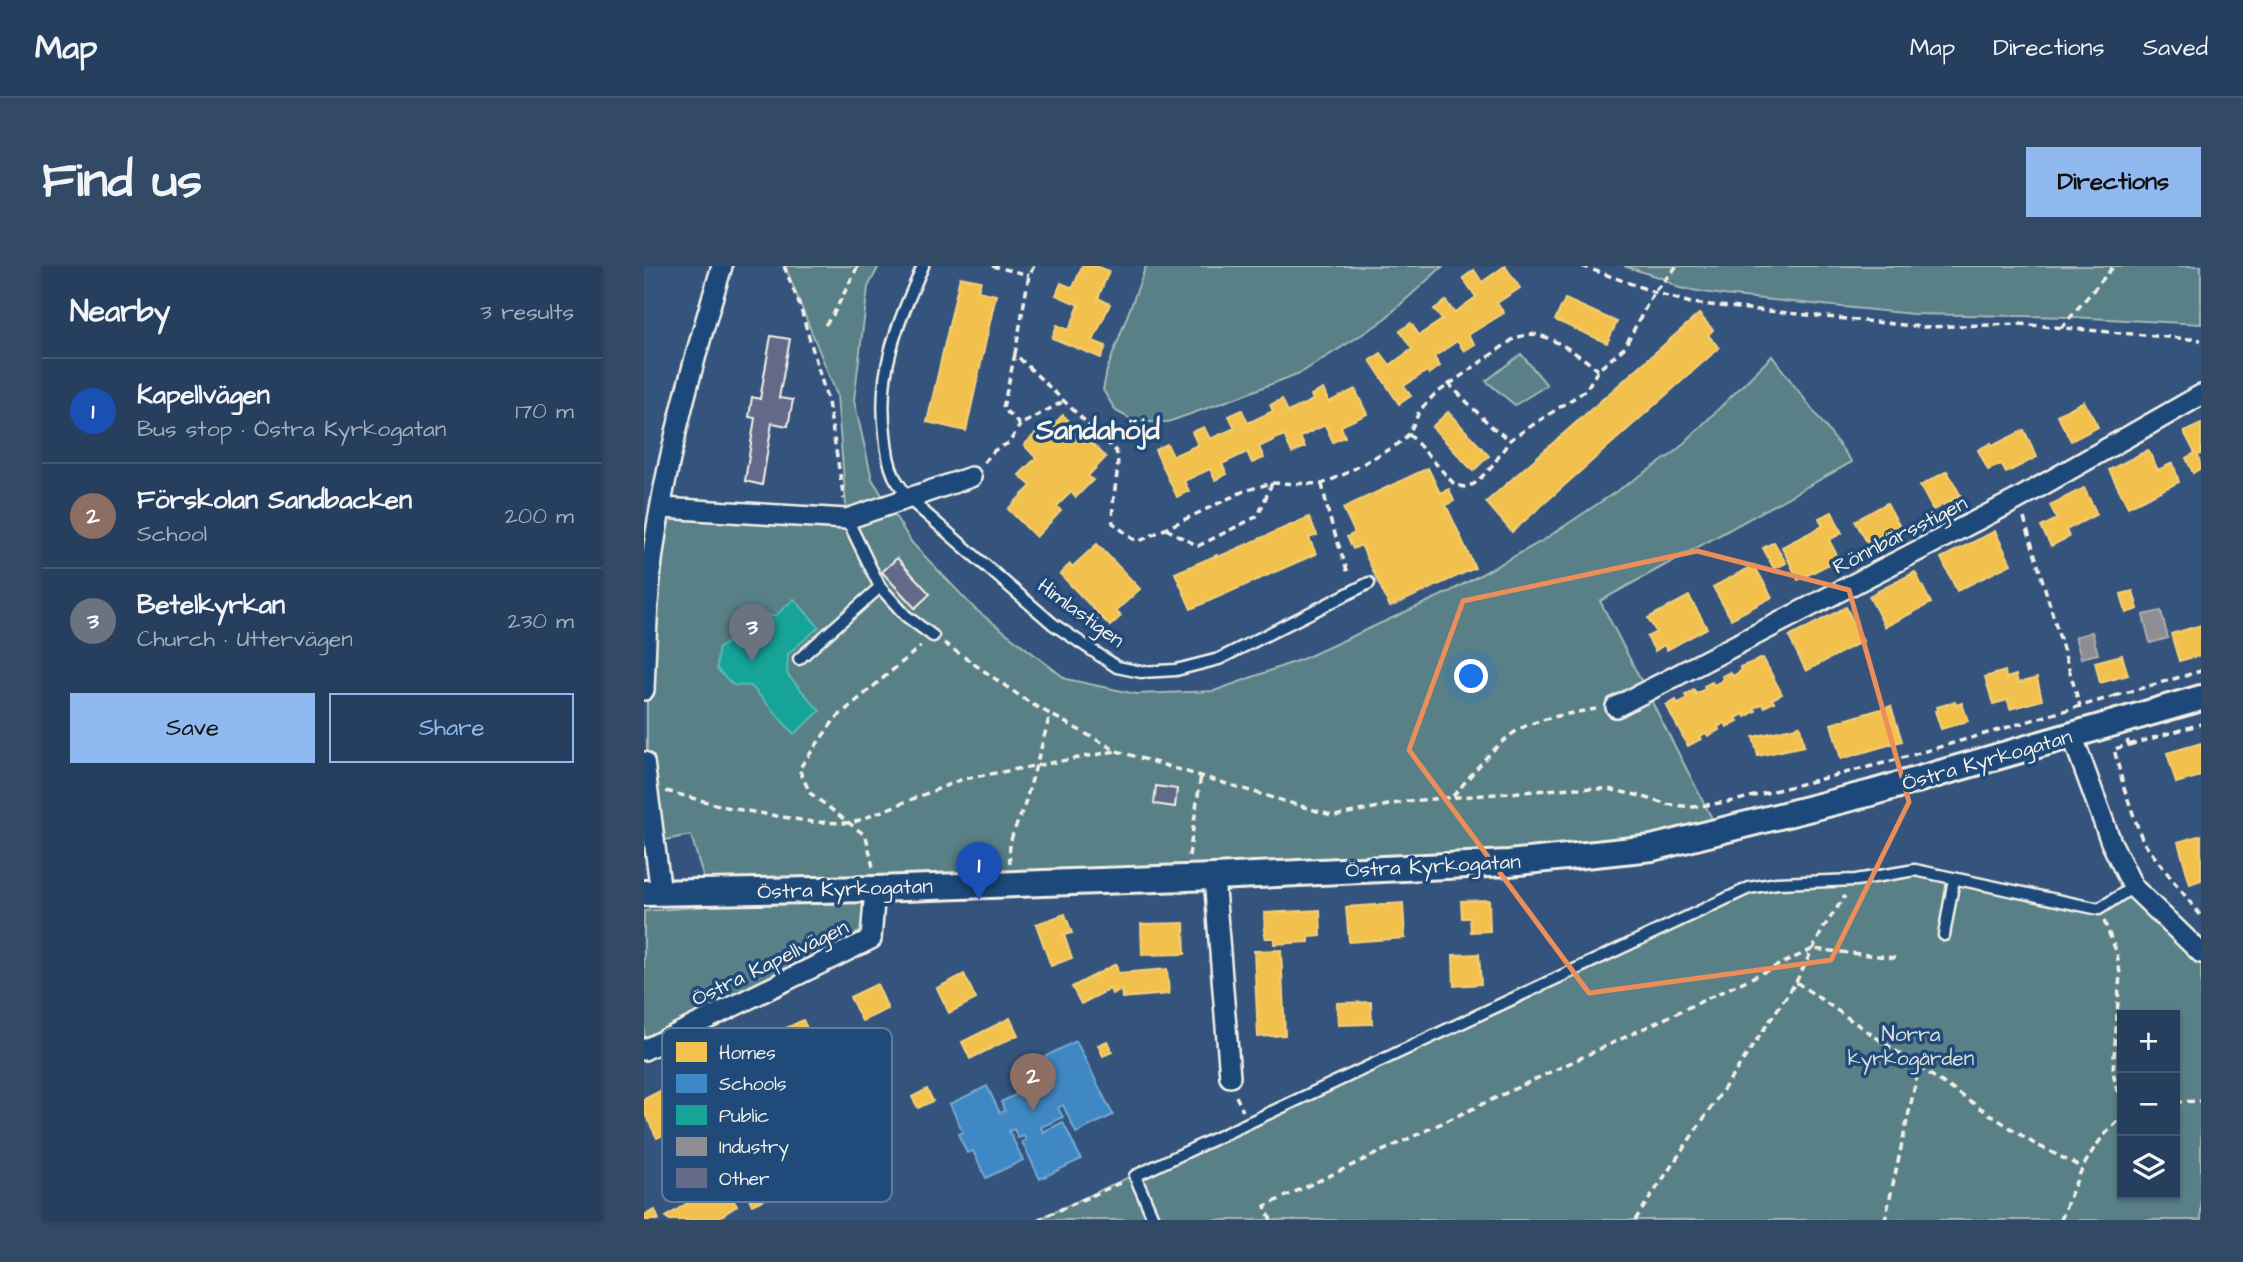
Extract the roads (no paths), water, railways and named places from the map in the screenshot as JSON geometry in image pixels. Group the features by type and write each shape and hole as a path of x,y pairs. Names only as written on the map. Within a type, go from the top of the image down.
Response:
{"street":[{"path":"644,690 653,560 662,508 696,352 722,266"},
{"name":"Rönnbärsstigen","path":"1616,707 2018,499 2201,395"},
{"path":"662,508 848,519 971,477"},
{"name":"Östra Kyrkogatan","path":"653,893 1214,877 1509,863 1652,848 1871,793 2201,698"},
{"path":"2072,736 2111,842 2133,887 2201,953"},
{"path":"644,762 653,893"},
{"path":"1214,877 1230,1077"},
{"name":"Östra Kapellvägen","path":"689,1028 871,939 875,888"},
{"name":"Östra Kapellvägen","path":"644,1050 662,1041"}],"lane":[{"name":"Himlastigen","path":"923,266 897,327 884,372 883,414 893,474 909,499 1053,624 1117,667 1141,672 1176,670 1219,659 1369,583"},
{"path":"848,519 880,587 906,616 933,636"},
{"path":"799,659 880,587"},
{"path":"1154,1220 1135,1175 1749,888 1777,883 1856,880 1915,870 2099,909 2133,887"},
{"path":"1944,935 1954,878"}],"place":[{"name":"Betelkyrkan","path":"752,662"},
{"name":"Kapellvägen","path":"979,900"},
{"name":"Förskolan Sandbacken","path":"1033,1111"}],"district":[{"name":"Sandahöjd","path":"1098,430"}],"park label":[{"name":"Norra kyrkogården","path":"1911,1046"}]}
